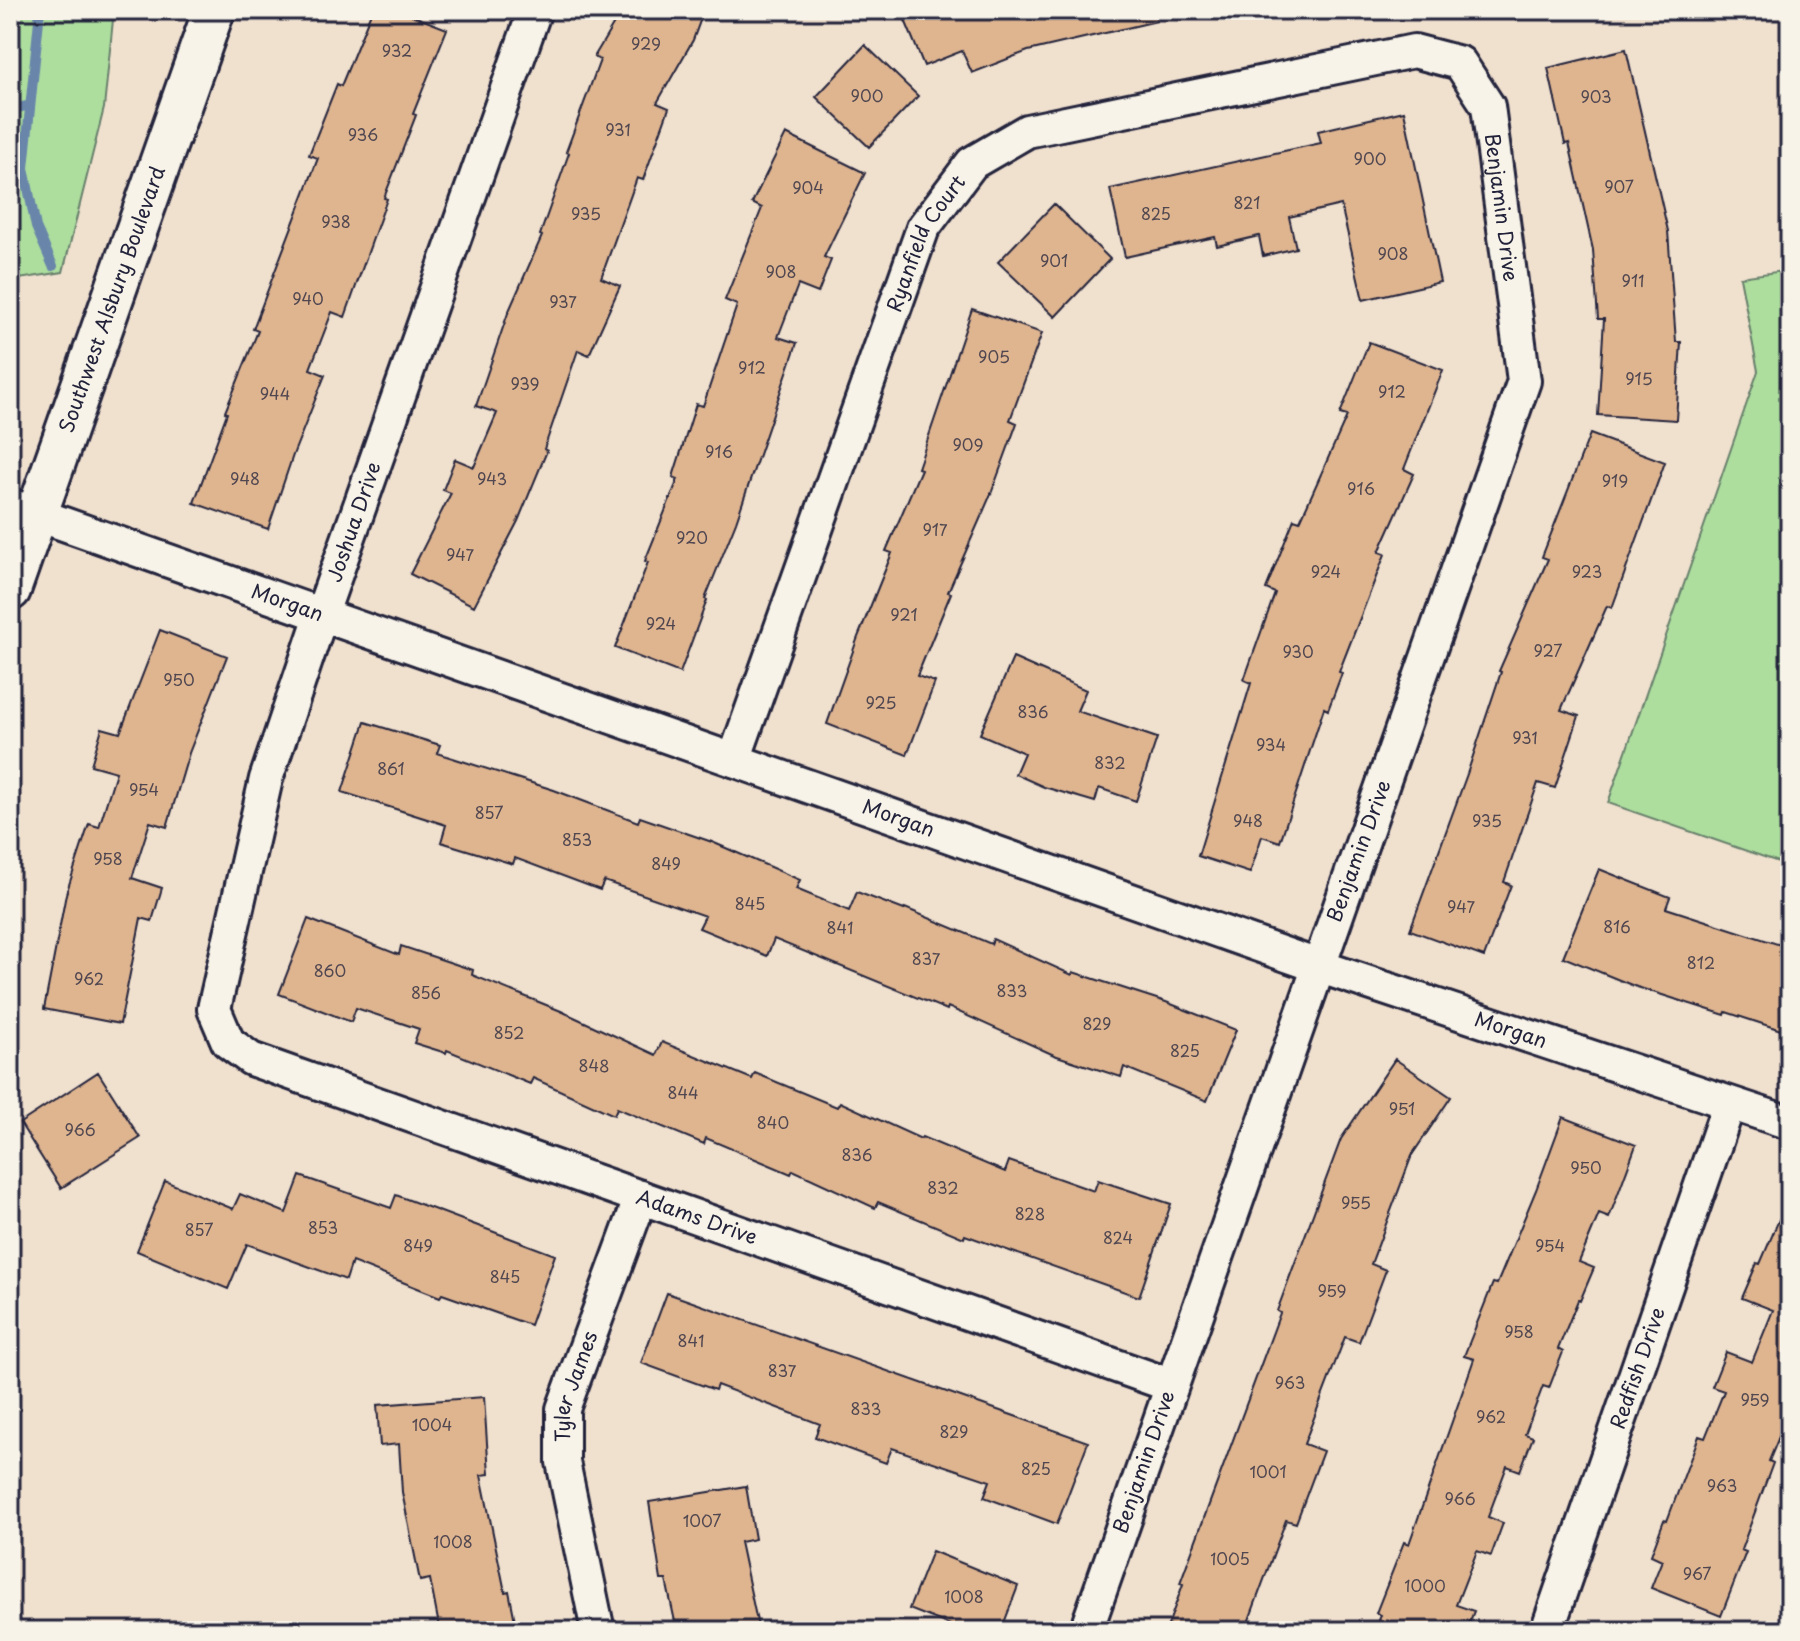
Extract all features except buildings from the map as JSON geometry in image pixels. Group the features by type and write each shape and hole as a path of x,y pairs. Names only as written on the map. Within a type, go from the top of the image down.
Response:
{"main road":[{"name":"Southwest Alsbury Boulevard","path":"10,590 23,509 214,10"}],"street":[{"name":"Joshua Drive","path":"228,1042 214,1009 266,779 535,10"},
{"name":"Ryanfield Court","path":"734,760 923,228 972,163 1027,131 1414,51 1460,63"},
{"name":"Benjamin Drive","path":"1086,1631 1524,381 1488,106 1460,63"},
{"name":"Morgan","path":"23,509 1318,966 1790,1123"},
{"name":"Adams Drive","path":"228,1042 251,1059 1170,1385"},
{"name":"Redfish Drive","path":"1547,1631 1729,1104"},
{"name":"Tyler James","path":"598,1631 563,1462 563,1409 641,1197"}],"green space":[{"path":"10,10 114,10 104,108 63,272 13,280 10,277"},
{"path":"1790,270 1790,866 1608,803 1758,371 1740,277"}],"waterway":[{"path":"40,10 24,168 36,227 53,266"},
{"path":"10,110 30,105"}]}
